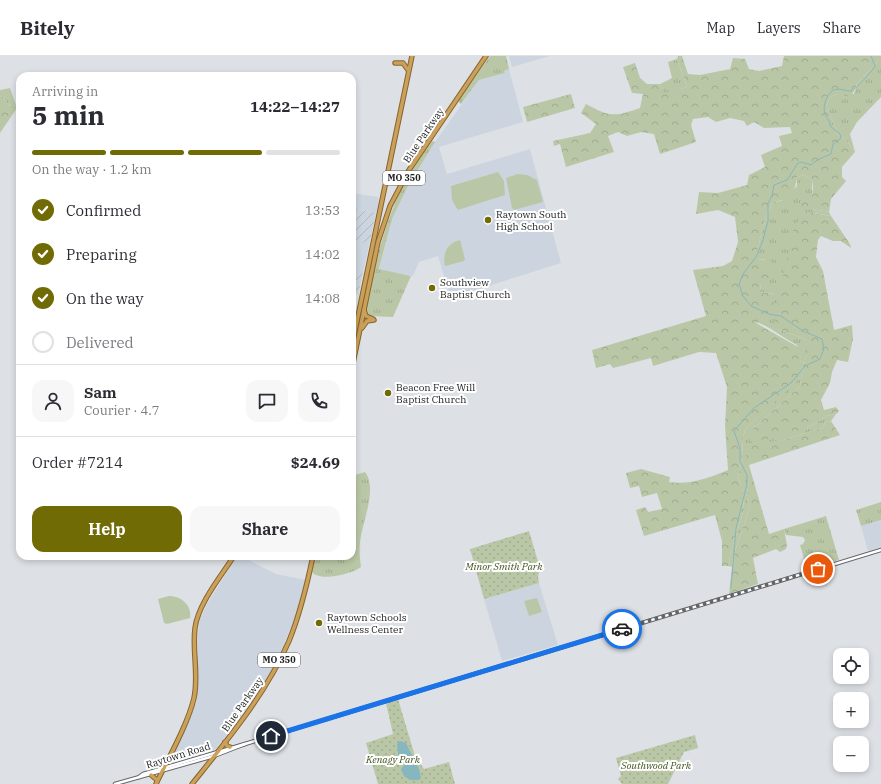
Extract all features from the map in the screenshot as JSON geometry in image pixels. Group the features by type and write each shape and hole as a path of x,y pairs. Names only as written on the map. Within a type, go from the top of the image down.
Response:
{"highway":[{"name":"Blue Parkway","path":"356,326 412,56"},
{"name":"Blue Parkway","path":"356,349 380,236 398,190 415,161 486,56"},
{"path":"395,63 404,64 408,72"},
{"path":"358,340 364,322 374,320 366,316 364,310"},
{"path":"151,775 156,782 187,718 194,696 196,678 195,634 198,615 232,560"},
{"name":"Blue Parkway","path":"192,784 259,696 282,654 299,613 312,560"},
{"path":"225,742 227,746 230,747"}],"main road":[{"path":"245,744 881,550"},
{"name":"Raytown Road","path":"116,784 230,747 245,744"},
{"name":"Raytown Road","path":"139,777 151,775 162,770 214,756 245,744"}],"shaded area":[{"path":"509,56 550,56 512,67"},
{"name":"Raytown South High School","path":"509,69 523,122 439,147 447,174 530,149 561,263 451,298 438,256 419,262 413,276 379,270 392,219 408,186 435,142 479,80 505,73 504,71"},
{"path":"356,194 378,197 379,204 376,213 356,209"},
{"path":"356,209 376,213 370,241 356,245"},
{"path":"370,241 363,273 356,274 356,245"},
{"path":"363,273 358,294 356,295 356,274"},
{"path":"881,520 881,547 868,551 861,526"},
{"path":"234,560 249,560 276,574 306,580 299,607 276,664 255,698 216,749 169,765 196,703 198,688 198,634 200,619 207,604"},
{"path":"539,583 558,645 502,661 484,599"}],"green space":[{"path":"490,56 506,56 509,69 504,71 505,73 479,80 461,104 458,101"},
{"path":"678,56 682,56 688,74 700,75 730,69 733,58 745,59 749,69 759,71 782,66 784,56 878,56 878,61 857,84 851,97 838,94 830,97 828,102 829,111 837,134 846,140 855,152 842,167 842,177 846,181 831,199 829,212 812,209 805,210 801,204 809,196 812,197 813,187 812,180 804,175 797,177 795,187 787,198 773,202 764,224 756,255 758,259 772,261 769,272 777,277 761,284 760,292 775,294 771,318 763,319 756,323 800,348 801,359 797,381 745,430 742,441 743,455 738,477 742,486 744,509 730,555 729,566 722,566 722,541 715,515 644,536 636,510 645,507 648,512 662,509 657,493 642,497 639,486 630,488 626,473 641,469 670,477 669,482 684,483 707,478 728,470 725,426 727,387 716,353 699,352 653,366 651,358 613,368 610,364 596,368 592,350 706,316 693,270 723,266 732,261 738,242 735,217 718,210 696,214 699,192 718,193 747,185 749,175 765,167 761,155 782,146 779,136 792,133 790,127 764,128 754,122 747,126 744,121 730,118 716,122 708,117 693,119 691,125 696,142 660,154 654,134 641,132 627,136 618,132 608,136 614,152 566,167 560,144 554,146 553,141 590,133 596,124 581,113 586,104 612,114 624,113 640,108 643,94 632,93 623,67 635,63 640,78 647,84 660,84 663,93 687,87 677,59"},
{"path":"878,56 881,56 881,97 857,122 850,134 855,152 846,140 837,134 829,111 828,102 830,97 838,94 854,94 857,84 878,61"},
{"path":"677,59 687,87 663,94 660,84 672,78 668,62"},
{"path":"10,88 16,105 11,106 7,104 4,97 0,96 0,90"},
{"path":"571,94 575,108 527,122 523,107"},
{"path":"0,96 4,97 7,104 11,106 16,105 16,109 0,133"},
{"path":"432,141 435,142 408,186 392,219 379,269 411,276 393,317 370,316 366,312 366,308 376,263 388,220 406,180"},
{"path":"498,172 504,181 505,195 458,210 452,200 451,186"},
{"path":"518,174 527,175 537,180 543,202 514,210 512,208 506,178"},
{"path":"804,175 812,180 812,209 829,212 831,216 815,213 780,308 777,329 803,338 812,344 804,360 800,386 754,428 805,429 827,416 836,414 831,421 826,422 822,428 786,439 751,447 746,467 749,476 747,498 750,507 733,557 732,567 729,566 730,555 744,509 742,486 738,477 743,455 742,441 745,430 796,381 801,359 797,345 756,322 763,319 775,294 760,292 761,284 769,272 764,259 757,259 756,255 764,224 773,202 781,201 797,186 797,177"},
{"path":"808,212 831,216 850,244 851,248 841,241 833,241 821,236 818,240 816,257 823,271 834,330 852,325 853,339 848,362 837,360 832,372 830,383 821,400 824,410 836,407 839,411 836,414 827,416 805,429 753,443 749,439 754,428 800,386 804,360 811,344 803,338 777,329 774,320 780,308 777,303 794,227 802,216"},
{"path":"460,240 465,259 464,261 445,266 444,257 446,250 456,241"},
{"path":"831,421 840,435 749,465 769,534 784,529 787,545 786,549 780,552 776,549 753,558 758,584 729,594 733,557 750,507 747,498 749,476 746,467 746,455 751,446 786,439 822,428 826,422"},
{"path":"365,472 369,479 370,487 370,496 360,542 361,567 357,570 336,576 328,577 316,575 312,572 314,560 356,560 356,475"},
{"path":"881,502 881,520 861,526 856,510"},
{"path":"826,516 839,560 807,569 800,545 803,544 805,540 803,537 786,535 784,529"},
{"name":"Minor Smith Park","path":"529,531 540,568 538,577 539,583 484,599 470,549"},
{"path":"173,596 185,602 189,609 190,618 167,624 164,623 158,599"},
{"path":"537,598 542,612 529,616 524,601"},
{"name":"Kenagy Park","path":"398,699 415,756 424,769 449,762 455,784 378,784 366,743 393,734 386,703"},
{"name":"Southwood Park","path":"695,735 698,748 684,752 668,784 622,784 618,779 621,776 616,758"}],"water":[{"path":"400,741 406,743 419,769 421,778 419,780 410,780 404,776 401,769 405,764 399,762 397,744"}],"waterway":[{"path":"731,588 736,528 747,484 747,475 740,461 740,448 734,431 754,408 791,383 805,366 820,359 824,349 822,339 803,331 781,316 769,314 751,306 743,296 739,284 743,274 756,257 763,240 768,221 768,203 772,196 774,185 787,180 798,163 801,162 811,165 817,160 831,154 833,144 841,138 840,134 830,126 825,114 824,108 826,101 833,90 841,89 851,91 860,84 875,66 871,56"},
{"path":"436,116 434,120 436,124"}],"way so far":[{"path":"622,629 818,569"}],"place":[{"name":"Raytown South High School","path":"488,220"},
{"name":"Southview Baptist Church","path":"432,288"},
{"name":"Beacon Free Will Baptist Church","path":"388,393"},
{"name":"Raytown Schools Wellness Center","path":"319,623"}],"route":[{"path":"271,736 622,629"}]}
